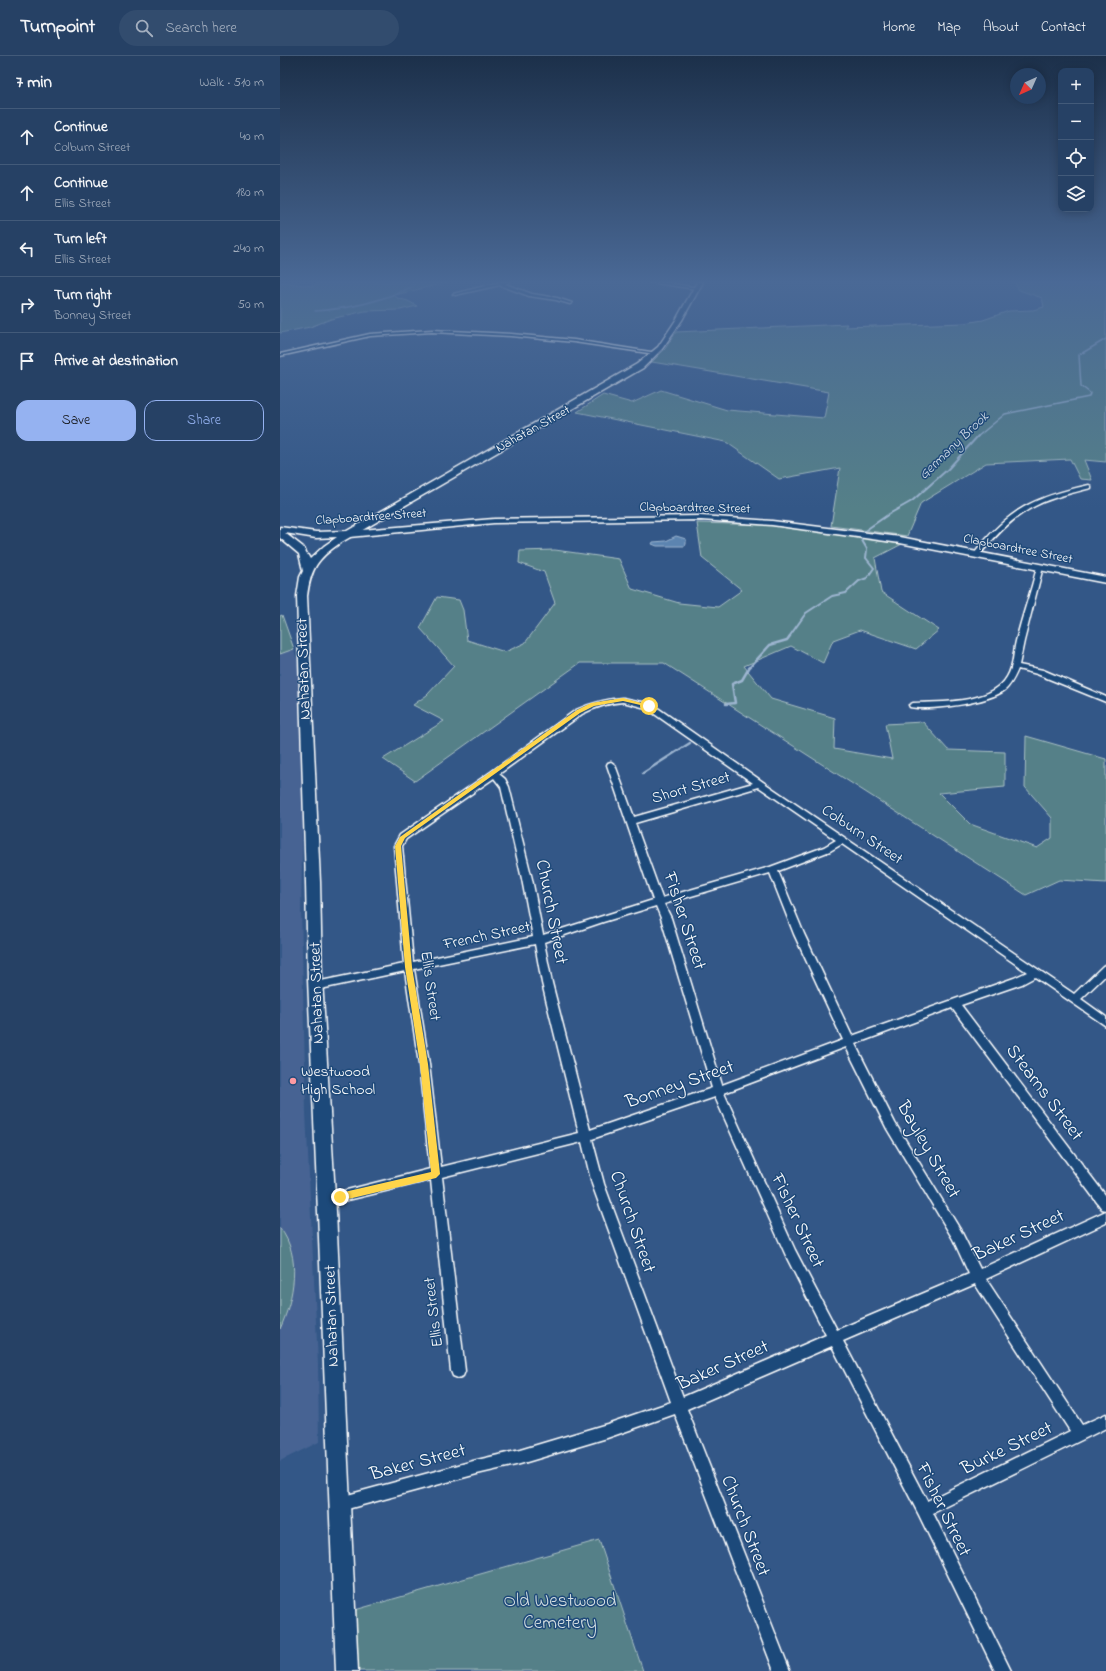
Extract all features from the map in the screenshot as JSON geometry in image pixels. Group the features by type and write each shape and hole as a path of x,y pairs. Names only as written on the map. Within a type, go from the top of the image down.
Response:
{"main road":[{"name":"Nahatan Street","path":"347,1671 327,1200 316,986 302,607 303,585 308,571 316,558 327,548 376,518 620,379 650,357"},
{"name":"Clapboardtree Street","path":"280,530 316,535 349,534"},
{"path":"280,534 294,543 306,558 308,571"}],"street":[{"path":"977,554 990,539 1023,510 1050,497 1088,487"},
{"path":"376,518 379,526 390,531"},
{"name":"Clapboardtree Street","path":"349,534 494,522 701,518 772,523 900,540 1106,580"},
{"path":"913,705 940,704 982,698 991,695 1006,685 1010,680 1016,666 1020,642 1040,567"},
{"path":"1016,666 1040,672 1106,700"},
{"name":"Colburn Street","path":"593,704 623,700 649,706 760,784 1075,999 1106,1022"},
{"name":"Ellis Street","path":"458,1371 424,1064 409,967 398,846 403,837 494,774 578,712 593,704"},
{"name":"Fisher Street","path":"611,765 666,918 718,1091 792,1254 924,1510 1003,1671"},
{"name":"Church Street","path":"494,774 502,781 505,787 527,879 547,983 598,1184 679,1406 782,1671"},
{"name":"Short Street","path":"631,821 760,784"},
{"name":"French Street","path":"316,986 538,940 601,919 773,869 827,849 843,840"},
{"name":"Bayley Street","path":"773,869 799,934 849,1042 891,1126 957,1235 977,1277 1080,1434"},
{"path":"1075,999 1106,969"},
{"name":"Bonney Street","path":"327,1200 586,1136 718,1091 954,1003 1018,981 1035,972"},
{"name":"Stearns Street","path":"954,1003 1106,1206"},
{"name":"Baker Street","path":"339,1504 477,1466 520,1457 607,1431 679,1406 977,1277 1106,1217"},
{"name":"Burke Street","path":"924,1510 1106,1421"}],"shaded area":[{"path":"676,536 686,539 685,546 657,546 652,544 653,542 666,541"},
{"name":"Westwood High School","path":"294,649 298,664 303,800 301,910 306,1112 318,1364 319,1442 280,1461 280,654"}],"green space":[{"path":"657,357 1106,357 1106,462 1084,460 1092,480 1080,479 1070,459 986,463 921,503 907,536 831,526 840,468 779,479 726,442 577,412 603,395 632,403 661,390 727,410 824,418 829,392 652,362"},
{"path":"697,523 769,525 902,544 875,558 881,592 939,630 916,649 860,630 833,640 823,663 791,646 744,666 771,699 835,718 834,749 892,759 885,724 923,722 948,750 1005,752 1005,787 939,793 970,824 1037,848 1052,838 1052,818 1025,787 1026,736 1106,759 1106,883 1059,880 1026,895 664,663 580,663 415,781 383,759 444,721 413,705 427,695 454,666 420,628 437,597 459,600 463,610 467,640 505,652 525,643 555,603 544,572 519,563 520,551 555,550 619,559 632,589 679,603 718,607 742,590 702,558"},
{"path":"282,615 294,649 280,654 280,616"},
{"path":"280,1228 287,1239 291,1251 294,1277 289,1304 280,1329"},
{"name":"Old Westwood Cemetery","path":"599,1540 643,1671 358,1671 355,1610"}],"waterway":[{"name":"Germany Brook","path":"977,437 1005,414 1089,397 1090,393 1081,386 1079,357"},
{"name":"Germany Brook","path":"863,532 889,514 912,501 948,469 977,437"},
{"name":"Germany Brook","path":"789,637 806,613 832,596 846,593 859,581 867,578 874,568 866,558 867,549 860,537"},
{"name":"Germany Brook","path":"726,704 735,703 732,684 742,680 749,668 770,645 787,640 790,636"},
{"name":"Germany Brook","path":"643,773 690,743"}],"place":[{"name":"Westwood High School","path":"293,1081"}],"route":[{"path":"340,1197 436,1174 424,1064 409,967 398,846 403,837 494,774 578,712 593,704 623,700 649,706"}]}
